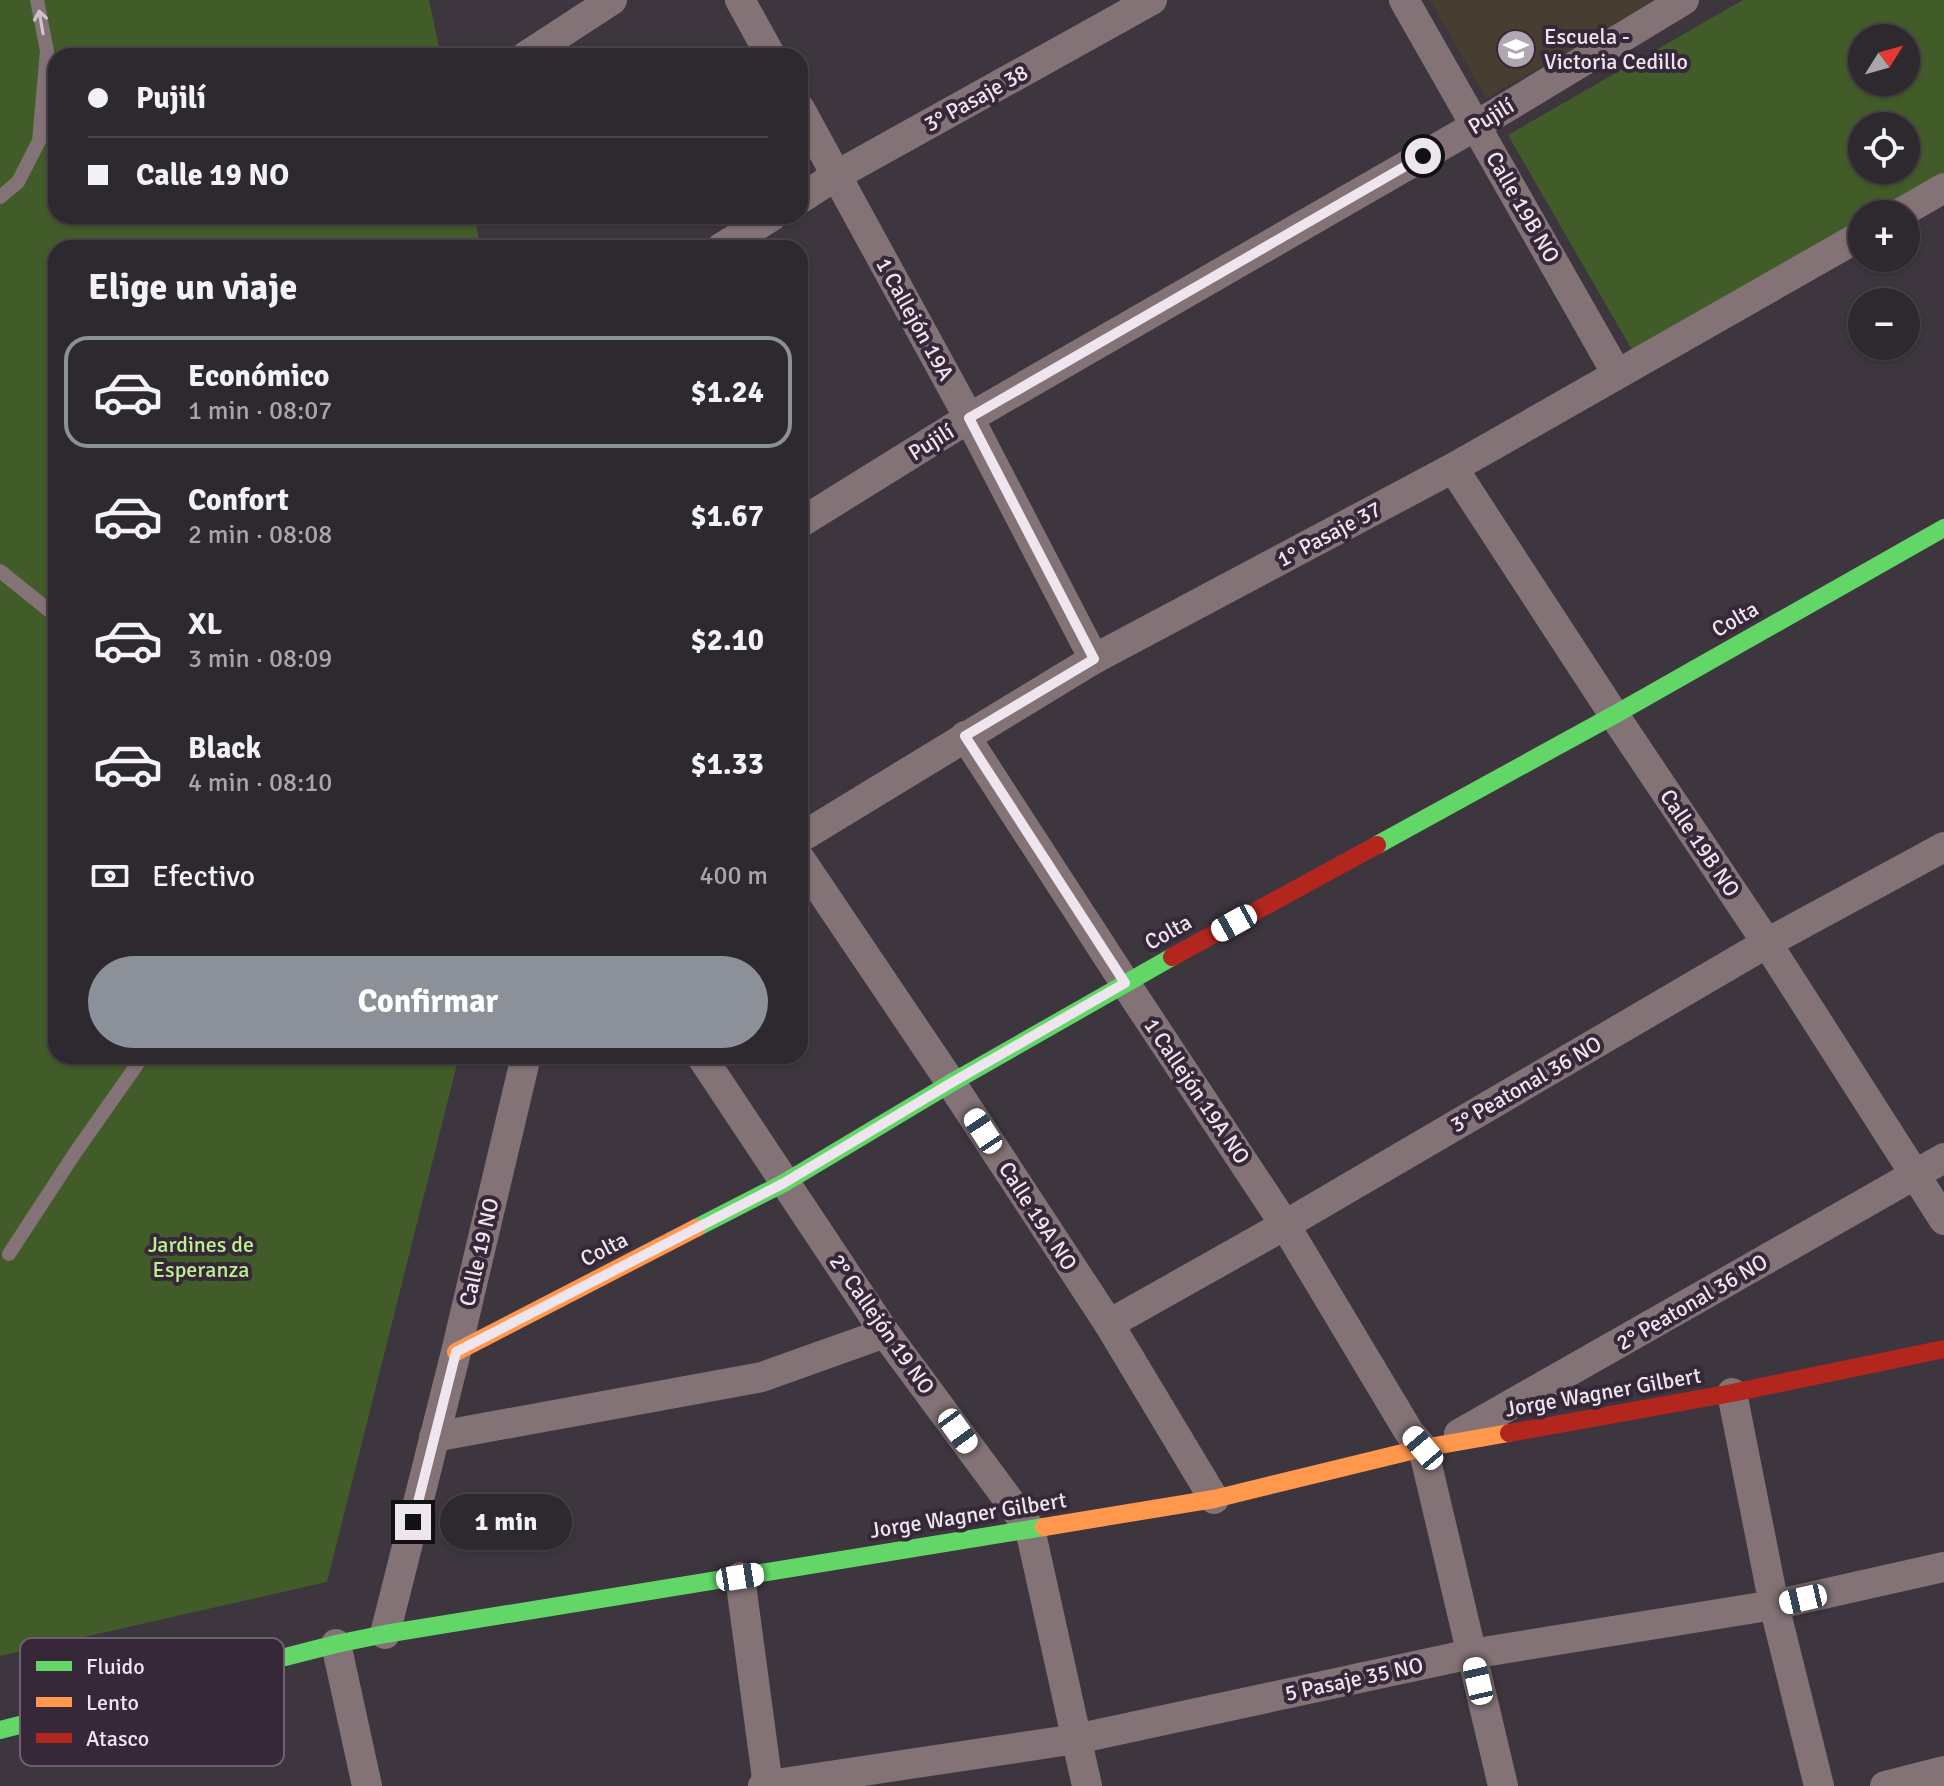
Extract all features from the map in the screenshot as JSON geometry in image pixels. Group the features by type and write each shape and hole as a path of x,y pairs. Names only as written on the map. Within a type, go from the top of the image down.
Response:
{"street":[{"path":"538,48 612,0"},
{"path":"740,0 767,48"},
{"name":"3° Pasaje 38","path":"808,194 1152,0"},
{"name":"Calle 19B NO","path":"1404,0 1617,374"},
{"name":"Pujilí","path":"808,518 969,418 1477,125 1684,0"},
{"name":"1 Callejón 19A","path":"808,123 969,418 1094,659"},
{"path":"1920,202 1944,188"},
{"path":"734,240 759,224"},
{"name":"1° Pasaje 37","path":"808,833 1094,659 1453,468 1848,243"},
{"name":"Calle 19B NO","path":"1453,468 1767,943 1944,1220"},
{"name":"Colta","path":"456,1352 784,1183 1125,983 1614,715 1944,528"},
{"name":"1 Callejón 19A NO","path":"965,736 1285,1225 1409,1432 1432,1447"},
{"name":"3° Peatonal 36 NO","path":"1109,1324 1285,1225 1767,943 1944,847"},
{"name":"Calle 19A NO","path":"808,871 1109,1324 1214,1499"},
{"name":"Calle 19 NO","path":"385,1634 524,1064"},
{"name":"2° Callejón 19 NO","path":"706,1064 885,1333 1030,1529 1087,1786"},
{"name":"2° Peatonal 36 NO","path":"1432,1447 1944,1158"},
{"path":"434,1437 762,1377 885,1333"},
{"name":"Jorge Wagner Gilbert","path":"284,1657 385,1634 1214,1499 1432,1447 1732,1393 1944,1349"},
{"path":"1732,1393 1774,1605 1819,1786"},
{"path":"1432,1447 1471,1654 1503,1786"},
{"name":"5 Pasaje 35 NO","path":"766,1786 1076,1739 1471,1654 1774,1605 1944,1567"},
{"path":"740,1577 766,1786"},
{"path":"336,1644 367,1786"},
{"name":"Jorge Wagner Gilbert","path":"0,1730 20,1725"},
{"path":"1885,1786 1944,1771"}],"lane":[{"path":"0,197 18,182 39,141 47,51 37,0"},
{"path":"0,571 48,610"},
{"path":"9,1254 137,1064"}],"shaded area":[{"name":"Escuela - Victoria Cedillo","path":"1430,0 1663,0 1486,98"}],"green space":[{"name":"Jardines de Esperanza","path":"0,0 429,0 439,48 48,48 48,224 476,224 479,240 48,240 48,1064 457,1064 327,1582 80,1638 20,1638 20,1651 0,1656"},
{"path":"1743,0 1944,0 1944,180 1908,200 1848,200 1848,234 1635,355 1508,135"}],"traffic: fast":[{"path":"1377,845 1944,528"},
{"path":"696,1228 784,1183 1172,957"},
{"path":"284,1657 385,1634 1044,1527"},
{"path":"0,1730 20,1725"}],"traffic: slow":[{"path":"456,1352 696,1228"},
{"path":"1044,1527 1214,1499 1423,1448 1509,1433"}],"traffic: jam":[{"path":"1172,957 1377,845"},
{"path":"1509,1433 1732,1393 1944,1349"}],"place":[{"name":"Escuela - Victoria Cedillo","path":"1516,49"}],"route":[{"path":"413,1522 456,1352 784,1183 1125,983 965,736 1094,659 969,418 1423,156"}]}
